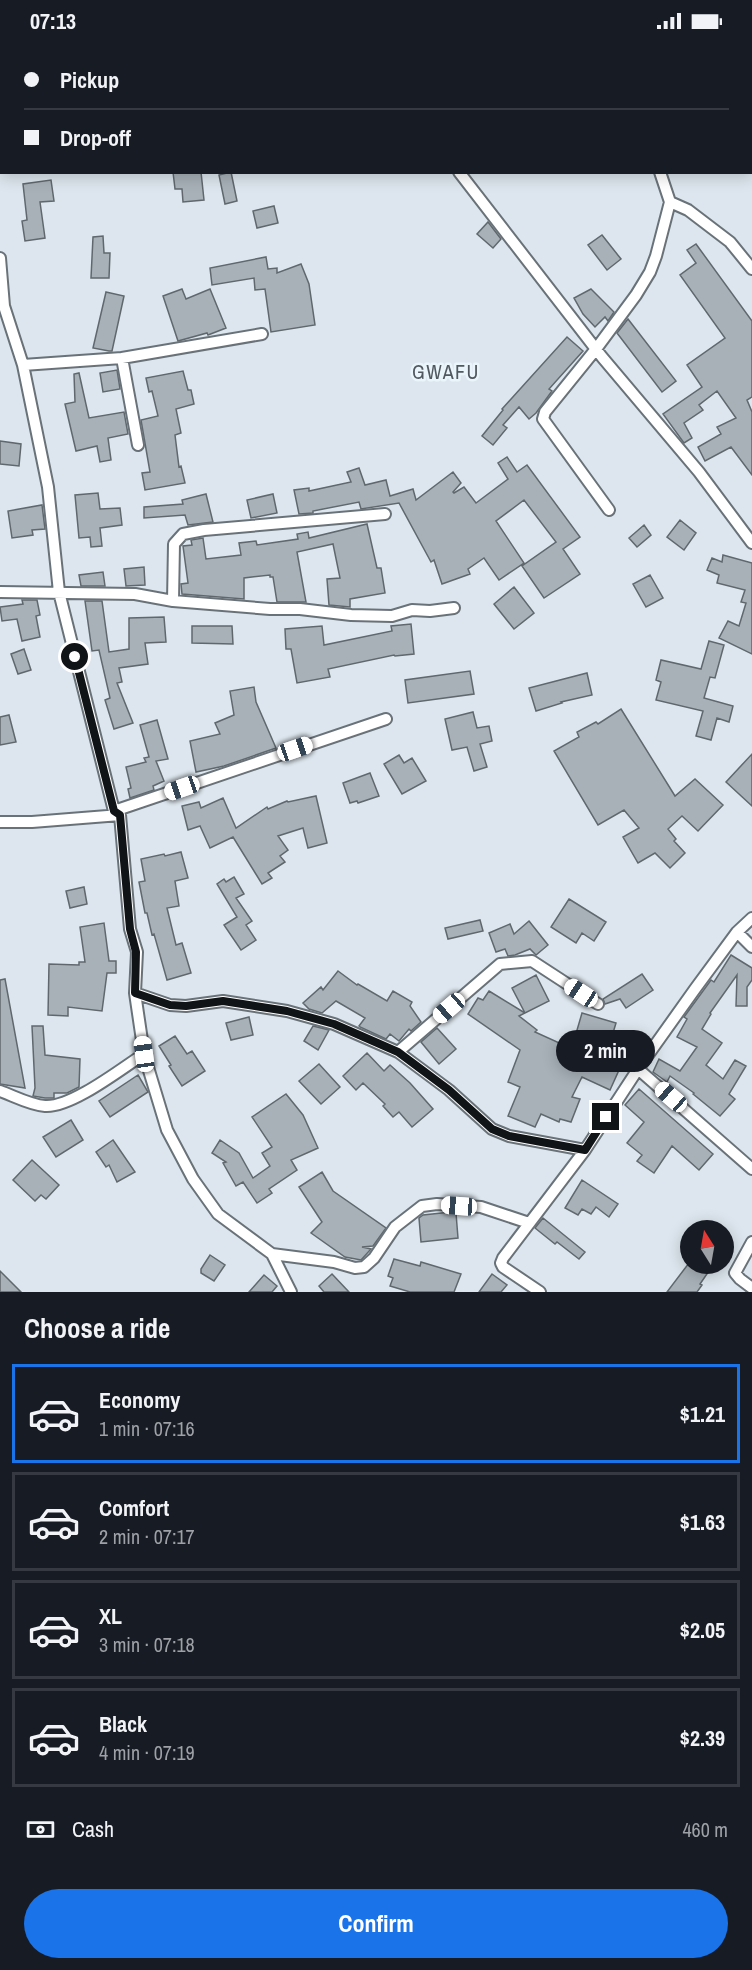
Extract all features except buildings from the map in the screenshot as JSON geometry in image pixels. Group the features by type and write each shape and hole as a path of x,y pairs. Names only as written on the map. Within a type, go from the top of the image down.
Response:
{"street":[{"path":"461,174 596,349 699,472 752,543"},
{"path":"609,510 543,419 545,412 596,349 650,272 670,202 661,174"},
{"path":"670,202 688,210 730,242 752,269"},
{"path":"0,258 2,306 23,365 48,487 58,591 117,813 130,929 136,952 135,993 144,1054 167,1130 193,1179 218,1214 272,1254 291,1292"},
{"path":"23,365 122,358 262,334"},
{"path":"122,358 138,445"},
{"path":"173,601 174,544 183,534 204,530 385,514"},
{"path":"0,592 58,591 135,594 173,601 270,609 300,609 351,615 392,616 412,610 430,611 454,608"},
{"path":"0,822 117,813 386,719"},
{"path":"540,1292 503,1267 502,1258 585,1150 638,1069 737,932 752,918"},
{"path":"737,932 752,947"},
{"path":"398,1052 500,964 532,961 598,1004"},
{"path":"135,993 170,1005 186,1006 223,1001 287,1011 334,1024 398,1052 449,1090 492,1129 509,1136 585,1150"},
{"path":"0,1091 42,1106 52,1106 79,1096 144,1054"},
{"path":"638,1069 752,1169"},
{"path":"272,1254 334,1262 355,1268 364,1267 374,1258 395,1227 422,1206 437,1204 481,1207 529,1223"},
{"path":"752,1242 735,1273 752,1288"}],"district":[{"name":"GWAFU","path":"446,372"}],"route":[{"path":"75,657 114,811 120,815 130,929 136,952 135,993 170,1005 186,1006 223,1001 287,1011 334,1024 398,1052 449,1090 492,1129 509,1136 585,1150 606,1117"}]}
